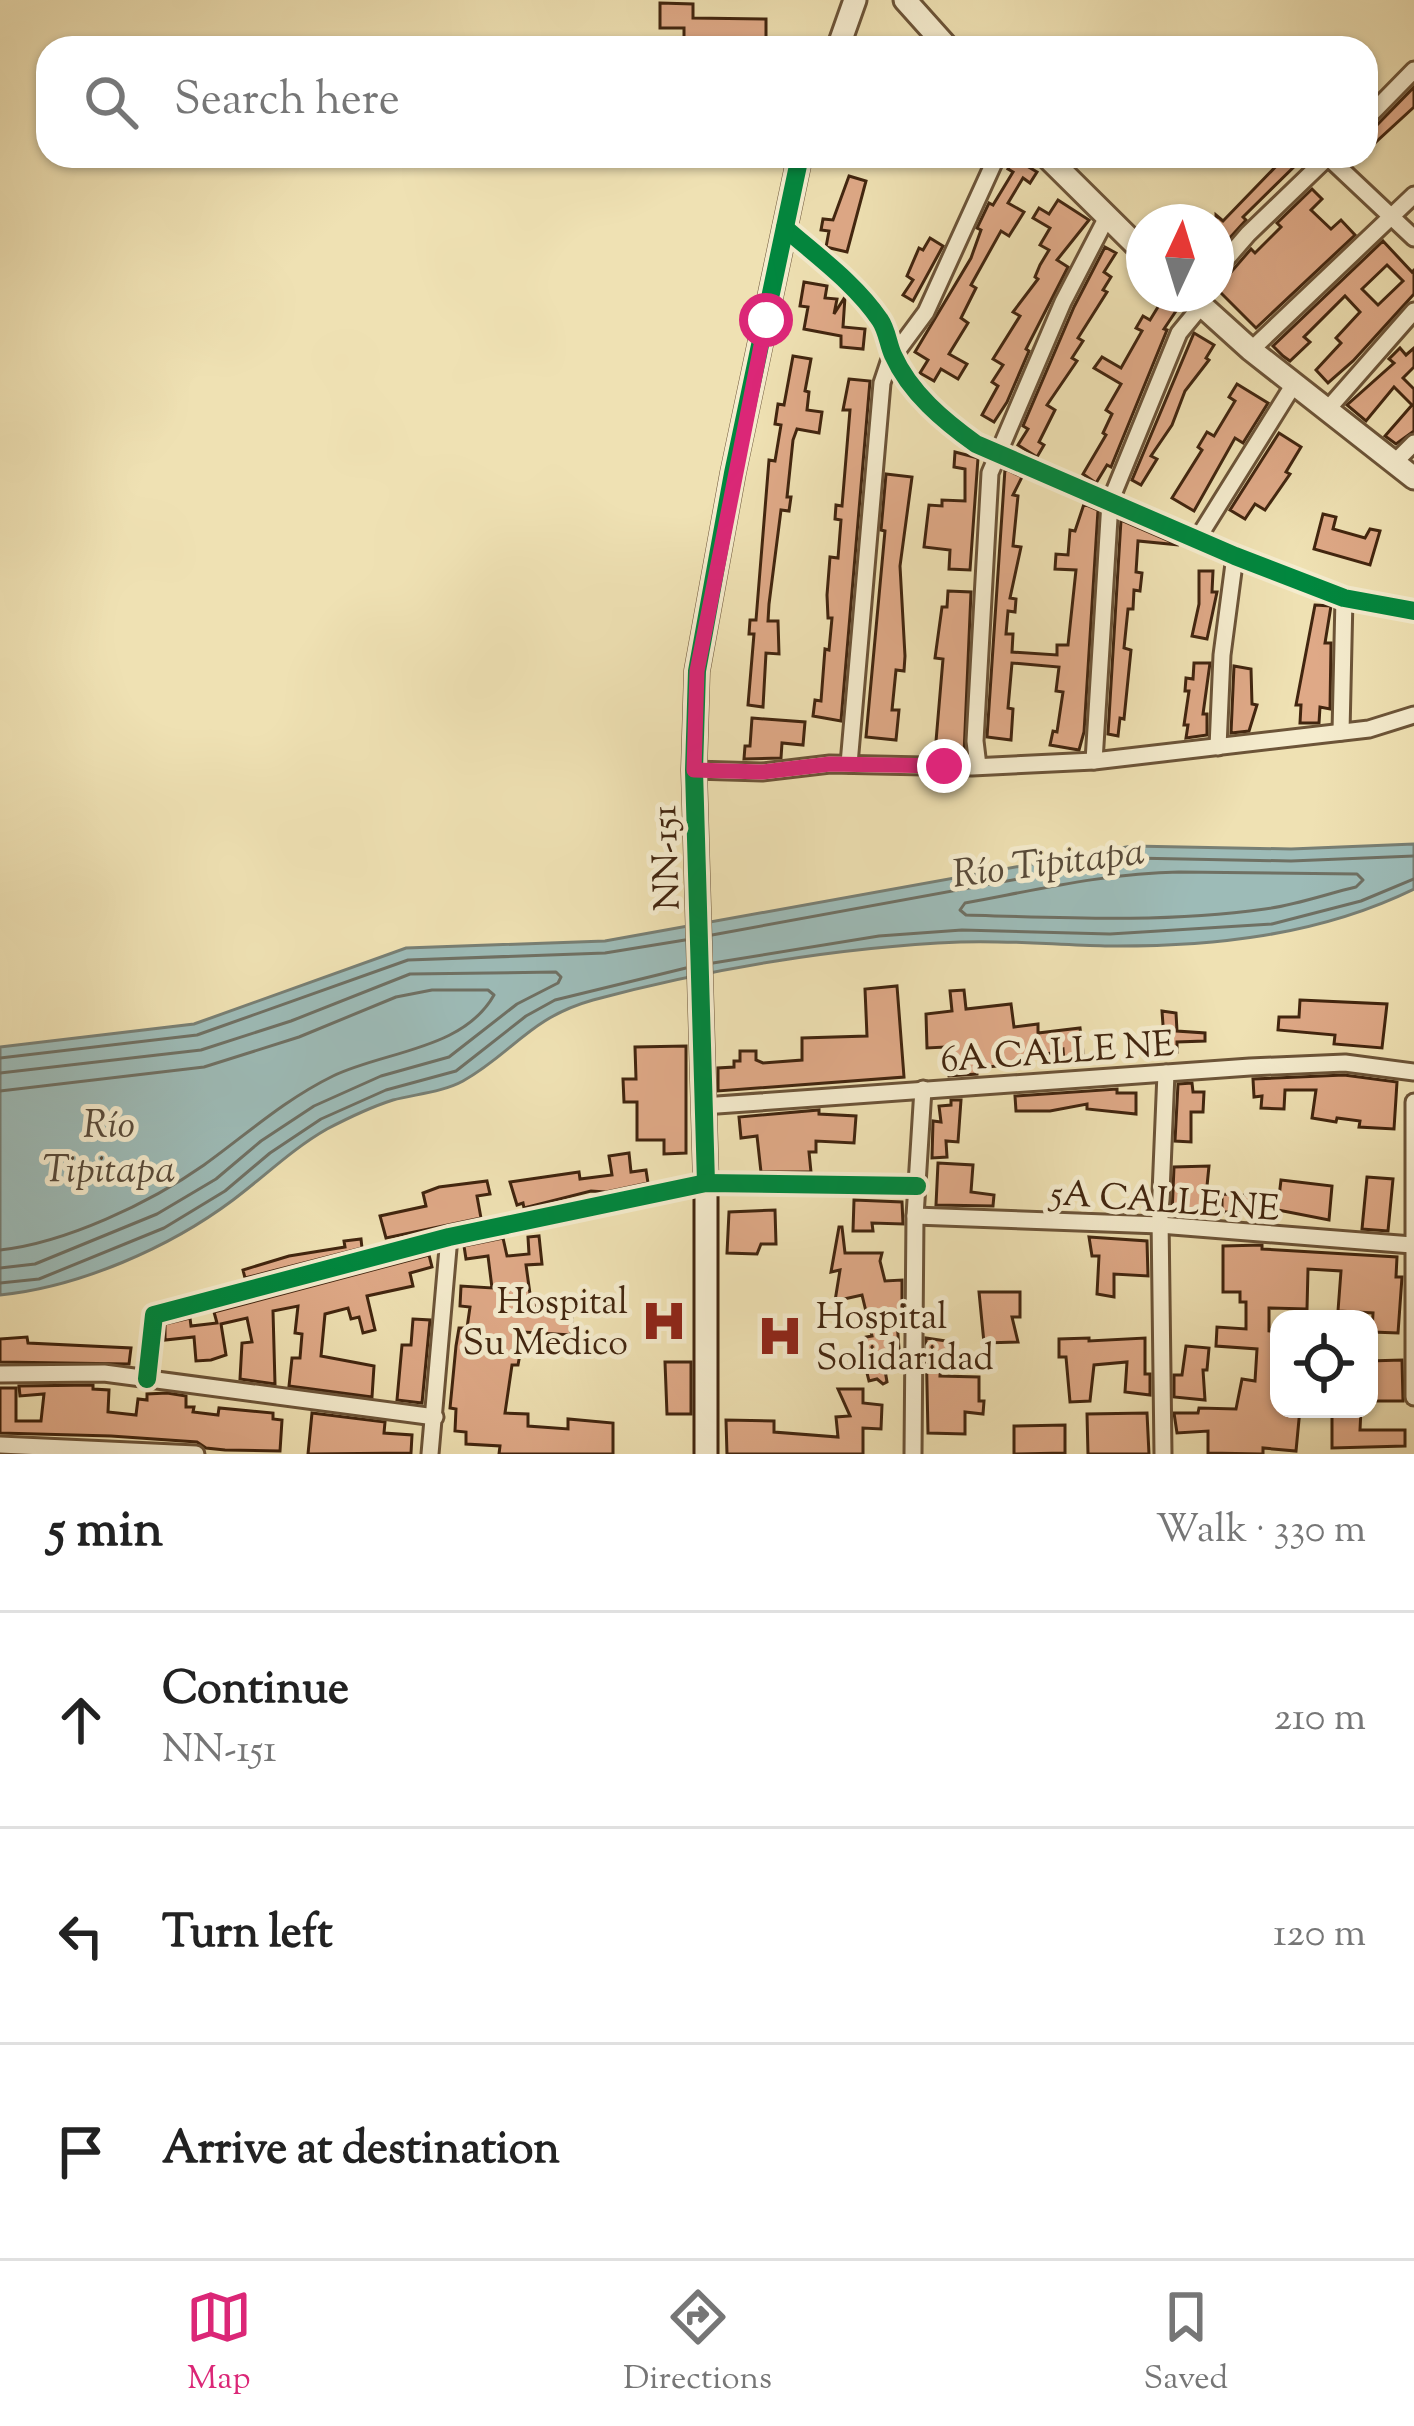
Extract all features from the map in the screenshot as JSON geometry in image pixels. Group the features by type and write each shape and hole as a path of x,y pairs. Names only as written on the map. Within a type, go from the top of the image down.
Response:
{"street":[{"path":"842,36 855,0"},
{"path":"905,0 937,36"},
{"path":"1378,107 1414,70"},
{"name":"NN-151","path":"706,1454 706,1183 694,770 697,671 797,168"},
{"path":"849,764 882,383 926,312 992,168"},
{"path":"1058,168 1126,236"},
{"path":"1234,253 1318,168"},
{"path":"1340,168 1414,238"},
{"path":"1252,350 1414,195"},
{"path":"978,766 975,741 987,508 995,455 1106,218"},
{"path":"784,228 882,322 894,357 913,387 946,422 995,455 1344,598 1414,611"},
{"path":"1327,410 1414,311"},
{"path":"1094,761 1110,502 1188,312"},
{"path":"1210,312 1414,478"},
{"path":"1198,538 1294,384"},
{"path":"1395,462 1414,443"},
{"path":"1218,747 1222,655 1235,556"},
{"path":"1341,732 1344,598"},
{"path":"694,770 1094,761 1369,729 1414,715"},
{"name":"6A CALLE NE","path":"703,1106 1334,1063 1414,1072"},
{"path":"1162,1454 1160,1225 1166,1073"},
{"path":"913,1454 915,1216 923,1089"},
{"path":"1414,1102 1414,1397"},
{"path":"147,1379 154,1316 449,1237 706,1183 917,1186"},
{"name":"5A CALLE NE","path":"915,1216 1160,1225 1412,1245"},
{"path":"430,1454 449,1237"},
{"path":"0,1374 104,1373 435,1417"},
{"path":"0,1445 196,1454"}],"water":[{"name":"Río Tipitapa","path":"1414,844 1414,889 1340,918 1263,936 1145,946 978,942 868,949 728,969 571,1007 463,1081 385,1103 327,1129 208,1218 152,1249 61,1284 0,1295 0,1047 194,1024 406,948 605,941 1132,846 1291,849"}],"building":[{"path":"660,3 693,4 693,18 766,19 766,36 684,36 684,28 660,28"},
{"path":"1414,87 1414,107 1378,140 1378,124"},
{"path":"1274,168 1293,168 1243,217 1246,220 1234,233 1234,210"},
{"path":"1008,169 1037,172 1030,183 1023,178 1008,203 1024,212 1009,236 1001,231 971,285 976,288 961,318 968,323 949,354 967,364 958,379 941,369 934,381 920,373 928,360 915,352 971,258 981,230 977,228 1013,172"},
{"path":"849,176 866,181 847,252 826,247 829,231 821,230 823,219 833,220"},
{"path":"1312,189 1322,199 1311,210 1331,229 1341,220 1355,235 1256,328 1234,306 1234,269 1281,227 1277,223"},
{"path":"1058,200 1089,220 1057,260 1068,267 994,422 982,415 1003,365 993,359 1020,316 1013,312 1038,279 1049,250 1040,245 1050,228 1033,218 1039,208 1049,214"},
{"path":"930,238 943,246 913,301 903,295 913,280 907,276 919,248 923,250"},
{"path":"1383,241 1414,270 1414,294 1328,383 1316,370 1360,312 1345,296 1304,337 1310,342 1290,361 1273,346","holes":["1387,265 1403,281 1378,305 1362,289"]},
{"path":"1105,247 1116,253 1104,272 1111,277 1103,290 1107,292 1078,338 1083,341 1072,358 1077,361 1047,405 1055,410 1037,457 1018,445 1028,429 1023,426"},
{"path":"804,282 827,286 825,298 837,299 834,314 845,297 843,327 865,329 863,349 841,347 841,336 804,329 808,307 800,306"},
{"path":"1155,312 1175,312 1164,329 1111,467 1107,465 1096,483 1083,474 1106,435 1112,414 1106,410 1121,384 1094,368 1102,357 1121,368 1142,331 1136,328 1143,316 1150,320"},
{"path":"1194,333 1214,345 1209,360 1185,391 1141,485 1132,480"},
{"path":"1400,348 1406,355 1414,348 1414,367 1403,378 1414,389 1414,431 1396,444 1385,436 1412,405 1394,387 1366,421 1347,405 1394,363 1389,359"},
{"path":"793,356 811,359 807,410 822,412 819,433 797,429 793,440 789,511 781,510 769,604 768,621 778,621 779,654 766,653 763,707 748,705 754,634 749,634 750,620 756,620 769,460 775,461 781,425 775,424 778,404 784,405"},
{"path":"849,379 870,381 841,721 813,716 815,700 821,701 825,649 829,650 832,618 828,618 827,595 830,557 838,558 841,520 835,519 836,505 842,506 850,410 843,410"},
{"path":"1237,384 1268,403 1243,443 1235,438 1194,511 1172,498 1202,450 1198,447 1207,432 1214,436 1235,401 1229,397"},
{"path":"1279,433 1301,447 1286,472 1290,474 1265,510 1255,504 1245,519 1230,510"},
{"path":"955,452 978,458 970,570 949,569 950,550 924,547 929,505 965,501 965,469 954,467"},
{"path":"1005,469 1022,477 1013,495 1018,496 1013,546 1021,547 1010,598 1016,599 1015,612 1008,611 1006,634 1013,634 1012,652 1057,655 1057,645 1068,645 1076,570 1055,569 1056,554 1068,555 1070,530 1075,531 1084,504 1098,510 1079,750 1050,745 1053,731 1057,732 1063,692 1056,691 1059,667 1012,663 1011,740 987,737"},
{"path":"886,474 912,477 900,566 905,656 904,671 896,670 892,710 899,710 896,740 866,737"},
{"path":"1323,514 1336,517 1333,529 1365,538 1370,529 1380,531 1370,565 1314,549"},
{"path":"1121,520 1179,545 1138,541 1136,572 1142,573 1140,591 1134,590 1133,609 1128,609 1124,648 1131,650 1118,736 1108,734"},
{"path":"1199,571 1213,571 1212,592 1217,592 1207,639 1192,636"},
{"path":"948,591 971,592 964,754 935,753 943,659 935,658"},
{"path":"1315,605 1331,606 1325,643 1331,643 1330,709 1320,707 1319,723 1300,723 1301,705 1296,705"},
{"path":"1194,663 1210,663 1203,714 1207,714 1207,735 1186,738 1186,678 1193,679"},
{"path":"1234,666 1251,669 1252,704 1257,705 1249,731 1231,733"},
{"path":"752,718 805,722 803,745 782,743 781,758 744,759"},
{"path":"897,986 904,1077 718,1091 718,1068 734,1067 740,1051 756,1051 756,1060 763,1063 802,1060 802,1038 867,1036 865,989"},
{"path":"964,990 966,1009 1011,1004 1014,1027 1038,1024 1038,1033 1080,1028 1084,1059 1064,1061 1063,1049 1017,1064 977,1068 977,1074 949,1076 945,1047 927,1048 926,1014 952,1011 950,991"},
{"path":"1300,1000 1387,1004 1382,1048 1334,1044 1335,1035 1278,1030 1279,1017 1299,1017"},
{"path":"1162,1011 1176,1013 1177,1031 1205,1033 1205,1041 1177,1042 1177,1052 1165,1053"},
{"path":"686,1046 686,1153 664,1154 664,1140 637,1140 637,1102 624,1102 623,1079 636,1079 635,1047"},
{"path":"1344,1075 1397,1082 1394,1129 1312,1118 1316,1090 1285,1090 1284,1109 1261,1108 1262,1096 1254,1097 1253,1079"},
{"path":"1192,1083 1193,1092 1204,1092 1203,1112 1191,1112 1191,1142 1175,1141 1178,1084"},
{"path":"1117,1089 1117,1093 1136,1093 1136,1114 1087,1109 1087,1104 1016,1111 1015,1096"},
{"path":"951,1100 961,1100 958,1142 946,1141 947,1157 932,1158 933,1121 941,1122 939,1106 951,1105"},
{"path":"819,1110 819,1114 856,1116 854,1143 816,1141 816,1152 809,1152 811,1172 761,1172 757,1136 741,1138 739,1117"},
{"path":"629,1153 631,1172 646,1170 648,1183 524,1208 523,1203 517,1205 510,1182 579,1172 580,1179 612,1175 609,1156"},
{"path":"938,1163 973,1165 971,1192 994,1195 993,1206 936,1205"},
{"path":"1209,1166 1204,1216 1172,1214 1174,1167"},
{"path":"1367,1177 1393,1179 1388,1231 1362,1229"},
{"path":"1281,1180 1332,1186 1329,1220 1278,1210 1222,1212 1222,1194 1279,1197"},
{"path":"487,1181 490,1194 477,1196 481,1218 386,1238 380,1216 426,1206 423,1193 439,1187"},
{"path":"854,1200 902,1202 903,1224 872,1223 873,1231 853,1231"},
{"path":"775,1210 776,1244 761,1244 757,1254 727,1253 729,1212"},
{"path":"839,1227 845,1253 882,1253 885,1281 902,1280 899,1349 896,1363 884,1364 887,1382 883,1384 877,1379 869,1381 865,1365 866,1337 872,1336 862,1295 835,1301 840,1270 831,1272"},
{"path":"539,1236 542,1264 526,1265 531,1301 536,1301 538,1314 572,1316 571,1335 524,1332 518,1365 512,1365 505,1413 528,1414 528,1426 568,1429 568,1419 613,1423 613,1454 499,1454 500,1446 466,1444 466,1432 455,1431 456,1409 450,1408 456,1346 459,1328 467,1328 470,1307 460,1306 461,1286 492,1288 488,1256 466,1259 464,1246 503,1238 507,1256 529,1254 528,1237"},
{"path":"1089,1237 1147,1241 1148,1276 1114,1274 1114,1297 1097,1294 1099,1256 1092,1256"},
{"path":"361,1239 362,1248 245,1278 243,1270 345,1247 344,1241"},
{"path":"1223,1246 1397,1257 1396,1277 1402,1277 1398,1333 1378,1332 1378,1310 1338,1310 1341,1271 1308,1269 1307,1309 1269,1308 1270,1418 1299,1418 1296,1451 1263,1448 1263,1454 1208,1453 1208,1431 1177,1433 1174,1413 1236,1409 1242,1379 1255,1381 1257,1349 1216,1346 1217,1327 1246,1329 1246,1302 1240,1302 1240,1292 1223,1292"},
{"path":"429,1255 432,1267 410,1273 413,1286 367,1296 375,1330 363,1333 359,1317 351,1319 348,1308 325,1314 321,1356 374,1366 372,1397 289,1386 292,1358 300,1358 302,1334 295,1333 298,1306 273,1311 275,1384 240,1379 242,1343 252,1342 247,1318 221,1324 226,1355 211,1360 196,1361 194,1337 165,1340 165,1324 190,1318 191,1326 217,1323 214,1312"},
{"path":"979,1292 1020,1292 1020,1317 1012,1317 1018,1342 984,1343"},
{"path":"413,1319 430,1320 422,1403 397,1400 402,1345 411,1345"},
{"path":"27,1337 28,1343 131,1348 129,1364 0,1362 0,1339"},
{"path":"926,1338 953,1342 953,1353 941,1352 940,1376 979,1377 983,1414 965,1412 965,1434 928,1433"},
{"path":"1145,1338 1150,1395 1125,1392 1127,1362 1094,1365 1090,1401 1070,1402 1066,1357 1059,1357 1059,1339"},
{"path":"1186,1346 1209,1348 1207,1370 1203,1370 1205,1400 1174,1397 1174,1375 1182,1375"},
{"path":"1402,1360 1403,1401 1378,1401 1378,1361"},
{"path":"665,1362 691,1362 691,1414 667,1414"},
{"path":"93,1385 93,1389 109,1390 108,1412 136,1415 138,1399 167,1393 186,1396 186,1407 194,1407 193,1412 218,1415 219,1408 273,1413 273,1419 282,1420 280,1451 225,1450 197,1442 111,1436 0,1433 0,1388 16,1388 16,1421 41,1421 44,1394 20,1396 19,1386"},
{"path":"838,1389 863,1389 863,1403 882,1405 881,1429 863,1428 863,1454 727,1454 726,1420 774,1421 774,1432 838,1437 836,1417 850,1416"},
{"path":"312,1413 385,1422 384,1433 412,1435 411,1453 308,1454"},
{"path":"1147,1413 1149,1454 1088,1454 1087,1414"},
{"path":"1332,1418 1361,1418 1360,1430 1405,1430 1405,1446 1332,1448"},
{"path":"1065,1425 1065,1453 1014,1454 1014,1426"}],"cycle path":[{"path":"706,1183 694,770 697,671 797,168"},
{"path":"785,228 860,294 882,324 893,355 918,394 976,444 1344,598 1414,611"},
{"path":"147,1379 154,1315 449,1237 706,1183 917,1186"}],"place":[{"name":"Hospital Su Medico","path":"664,1321"},
{"name":"Hospital Solidaridad","path":"780,1336"}],"route":[{"path":"766,320 697,671 694,770 762,772 830,764 944,766"}]}
